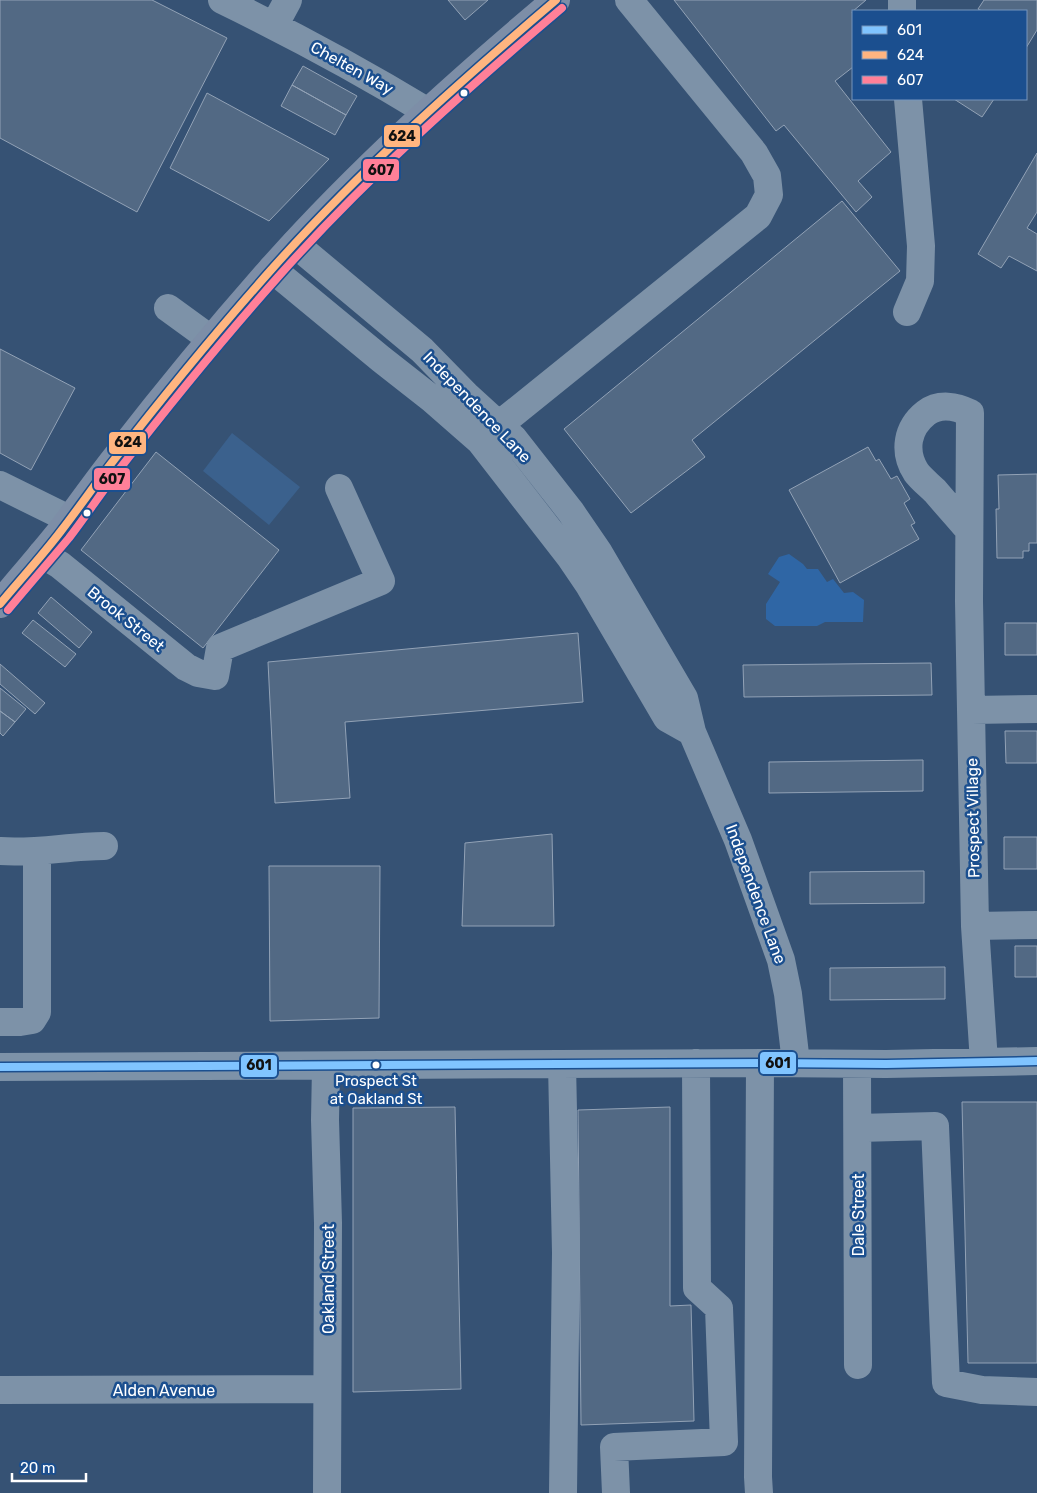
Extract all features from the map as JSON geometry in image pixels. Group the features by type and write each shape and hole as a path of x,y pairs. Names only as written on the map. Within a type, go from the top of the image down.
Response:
{"main road":[{"path":"0,604 212,340 295,244 340,196 428,112 469,74 556,0"}],"street":[{"name":"Chelten Way","path":"222,0 385,86 428,112"},
{"path":"274,26 288,0"},
{"path":"489,433 758,216 769,195 767,176 754,154 629,0"},
{"path":"907,312 920,281 921,246 908,100"},
{"name":"Independence Lane","path":"295,244 422,350 466,395 589,585 668,718 692,732 738,840 781,960 788,994 796,1063"},
{"name":"Independence Lane","path":"272,269 432,399 489,433"},
{"path":"168,308 212,340"},
{"path":"0,485 69,519"},
{"name":"Brook Street","path":"42,554 60,565 186,667 198,673 214,676 220,648 381,581 339,488"},
{"name":"Prospect Village","path":"968,529 975,926 984,1062"},
{"path":"972,710 1037,709"},
{"path":"0,851 21,853 104,846"},
{"path":"0,1022 32,1020 37,1012 37,851"},
{"path":"975,926 1037,925"},
{"path":"0,1067 1037,1062"},
{"path":"616,1493 614,1448 724,1442 719,1308 697,1288 696,1063"},
{"path":"759,1493 760,1063"},
{"path":"562,1064 566,1253 563,1493"},
{"name":"Dale Street","path":"857,1064 858,1366"},
{"name":"Oakland Street","path":"326,1066 325,1120 328,1223 327,1493"},
{"path":"858,1128 935,1126 946,1383 982,1390 1037,1392"},
{"name":"Alden Avenue","path":"0,1390 327,1389"}],"shaded area":[{"path":"232,433 300,487 269,525 203,471"},
{"path":"789,554 807,569 818,569 827,582 833,579 844,593 853,592 864,600 863,622 825,622 817,626 775,626 766,619 766,604 780,582 768,574 779,557"}],"building":[{"path":"0,0 152,0 227,38 137,212 0,138"},
{"path":"448,0 488,0 465,20"},
{"path":"674,0 866,0 852,10 852,68 835,81 891,152 858,181 872,197 856,212 784,125 776,131"},
{"path":"984,0 1037,0 1037,30 1027,46 1027,10 978,9"},
{"path":"303,66 357,96 346,115 292,85"},
{"path":"292,85 346,115 335,135 281,106"},
{"path":"207,93 329,159 269,221 170,168"},
{"path":"956,100 993,100 982,117"},
{"path":"1037,153 1037,212 1027,228 1037,234 1037,271 1009,256 1001,268 978,254"},
{"path":"842,201 900,271 692,440 705,457 631,513 564,429"},
{"path":"0,349 75,388 31,470 0,453"},
{"path":"868,447 876,461 879,459 891,479 897,476 910,499 904,503 915,523 911,525 919,539 840,583 789,490"},
{"path":"156,452 279,550 203,648 81,550"},
{"path":"1037,474 1037,543 1029,543 1029,551 1023,551 1023,558 997,558 996,509 999,509 998,475"},
{"path":"51,597 92,632 79,648 38,613"},
{"path":"33,620 76,654 65,667 22,633"},
{"path":"1005,623 1037,623 1037,655 1005,655"},
{"path":"578,633 583,702 345,722 350,798 275,803 268,662"},
{"path":"931,663 932,695 744,697 743,665"},
{"path":"0,664 45,703 35,714 0,684"},
{"path":"0,688 26,709 15,722 0,711"},
{"path":"0,711 15,722 3,736 0,733"},
{"path":"1005,731 1037,731 1037,763 1006,763"},
{"path":"923,760 923,791 769,793 769,762"},
{"path":"552,834 554,926 462,926 465,843"},
{"path":"1004,837 1037,837 1037,869 1004,869"},
{"path":"269,866 380,866 379,1018 270,1021"},
{"path":"924,871 924,903 810,904 810,872"},
{"path":"1015,946 1037,946 1037,977 1015,977"},
{"path":"945,967 945,999 830,1000 830,968"},
{"path":"962,1102 1037,1102 1037,1363 968,1363"},
{"path":"455,1107 461,1389 353,1392 353,1108"},
{"path":"670,1107 670,1306 691,1305 694,1421 581,1425 578,1110"}],"transit line":[{"name":"624","path":"0,604 54,540 110,465 189,366 304,234 338,198 409,130 556,0"},
{"name":"607","path":"8,610 69,538 118,471 196,373 311,241 345,205 416,137 562,8"},
{"name":"601","path":"0,1067 886,1064 1037,1061"}],"place":[{"name":"Prospect St at Oakland St","path":"376,1065"}]}
